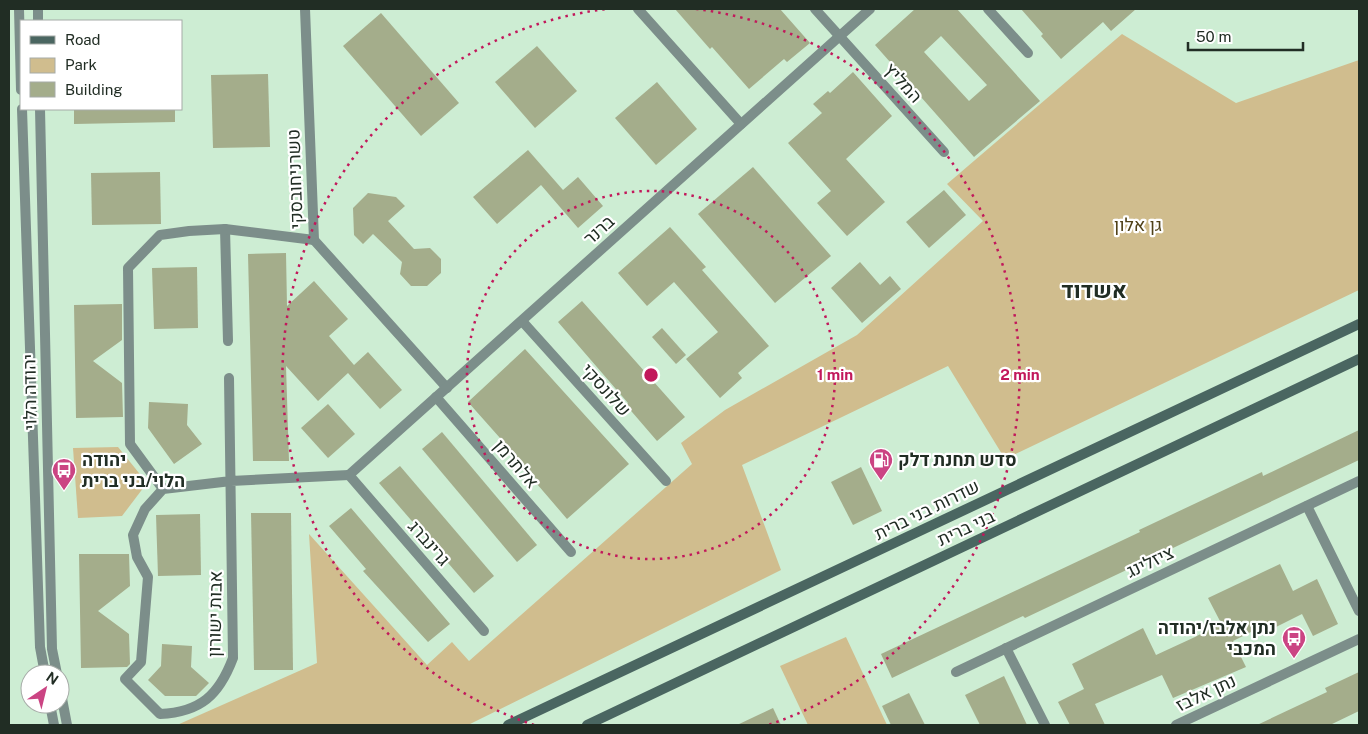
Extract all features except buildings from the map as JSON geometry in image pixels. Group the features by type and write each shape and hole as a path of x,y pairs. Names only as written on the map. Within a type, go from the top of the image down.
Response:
{"main road":[{"name":"שדרות בני ברית","path":"508,725 1359,324"},
{"name":"בני ברית","path":"587,725 1359,360"}],"street":[{"path":"18,9 20,57"},
{"name":"טשרניחובסקי","path":"305,9 314,240 447,388"},
{"path":"638,9 741,124"},
{"name":"המליץ","path":"814,9 944,152"},
{"name":"ברנר","path":"349,475 870,9"},
{"path":"988,9 1028,53"},
{"path":"9,13 19,24"},
{"name":"יהודה הלוי","path":"22,110 40,648 43,664"},
{"name":"יהודה הלוי","path":"40,110 52,649 55,664"},
{"path":"226,229 228,341"},
{"path":"314,240 226,229 160,235 128,268 130,444 163,489 231,481 349,475"},
{"name":"שלונסקי","path":"522,321 666,481"},
{"name":"אבות ישורון","path":"163,489 145,509 133,535 138,557 148,577 141,662 124,679 160,714 182,712 197,706 212,695 223,682 233,658 229,378"},
{"name":"אלתרמן","path":"436,397 571,552"},
{"name":"גרינברג","path":"349,475 484,631"},
{"name":"ציזלינג","path":"956,672 1359,481"},
{"path":"1308,506 1359,611"},
{"name":"נתן אלבז","path":"1176,725 1359,639"},
{"path":"1006,648 1045,725"}],"green space":[{"name":"גן אלון","path":"1122,34 1236,103 1359,60 1359,290 1005,459 948,366 742,465 781,570 468,725 177,725 317,663 309,534 427,665 452,642 469,661 692,464 681,443 725,410 857,335 983,221 947,184"},
{"path":"118,447 147,483 122,516 78,518 73,448"},
{"path":"846,637 887,725 808,725 780,666"}],"place":[{"name":"סדש תחנת דלק","path":"881,481"},
{"name":"יהודה הלוי/בני ברית","path":"64,491"},
{"name":"נתן אלבז/יהודה המכבי","path":"1294,659"}],"district":[{"name":"אשדוד","path":"1094,290"}]}
